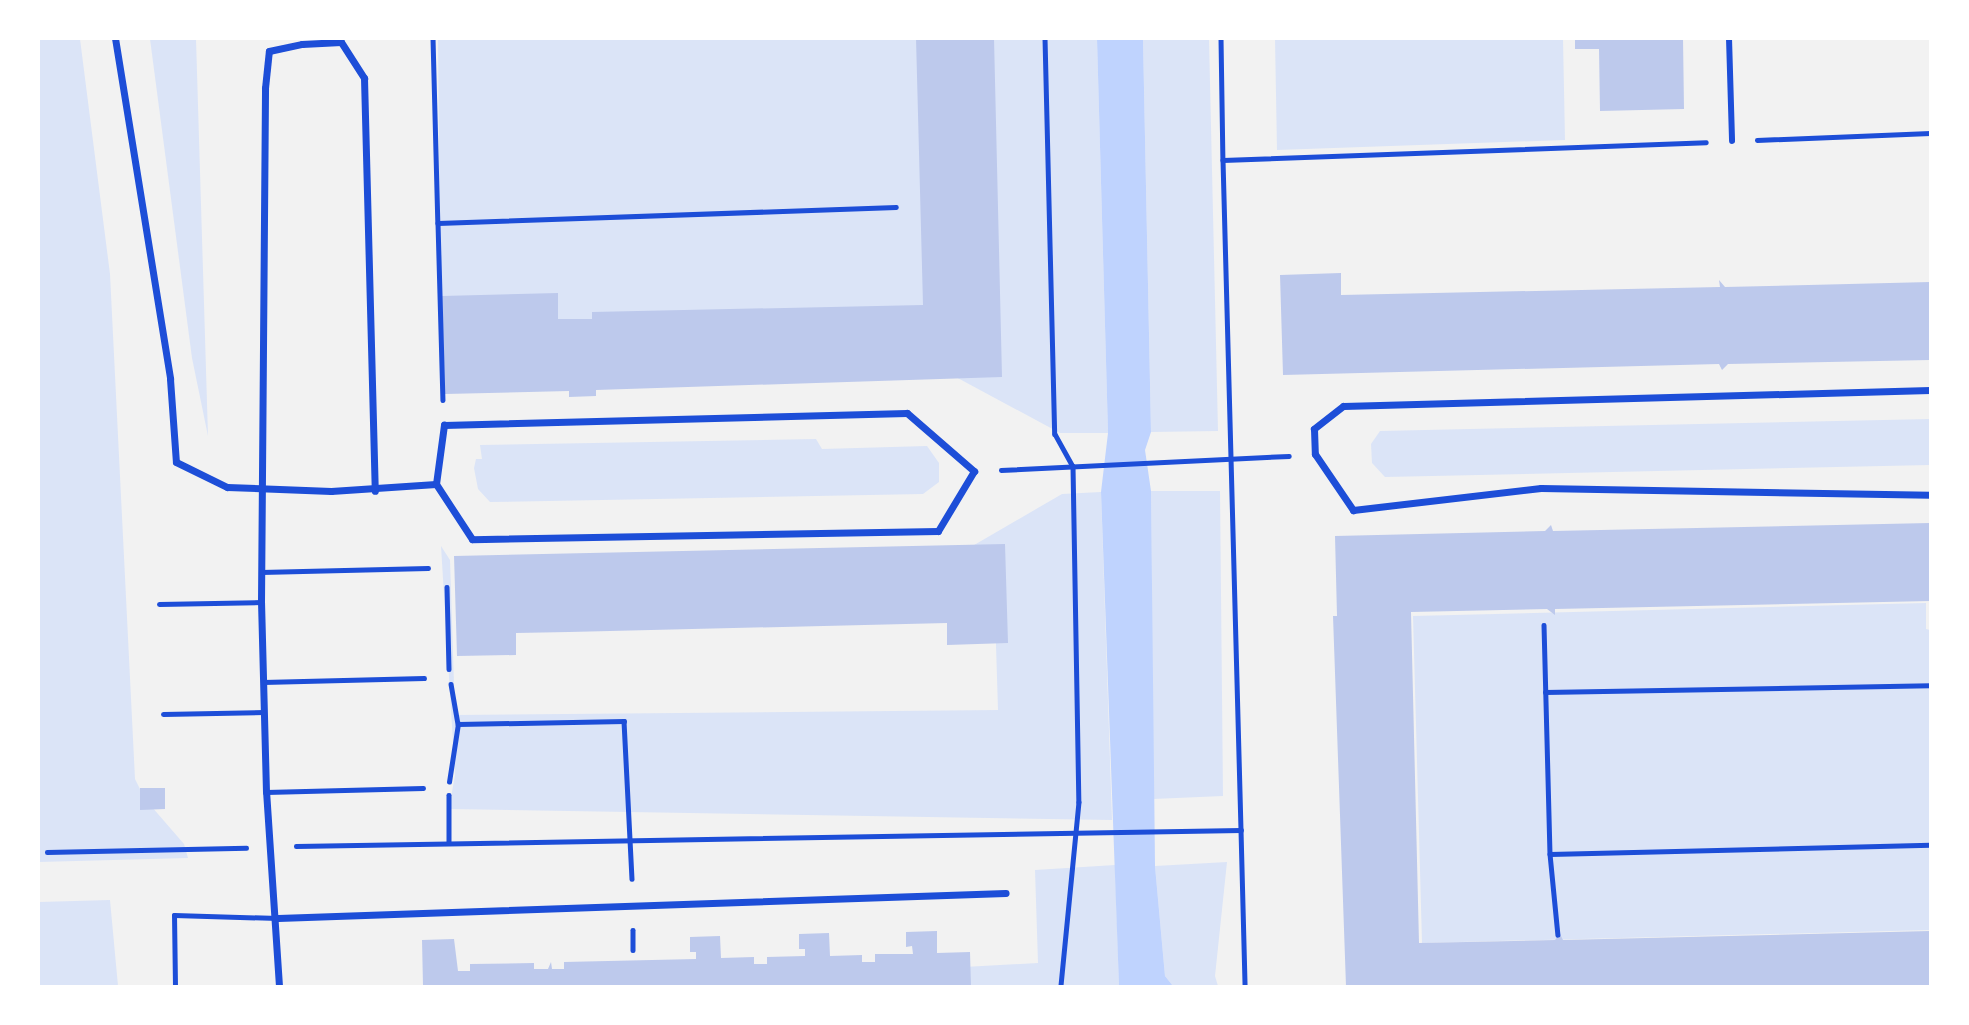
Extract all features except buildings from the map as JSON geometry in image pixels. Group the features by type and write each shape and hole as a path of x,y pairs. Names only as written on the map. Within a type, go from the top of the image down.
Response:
{"street":[{"path":"115,38 170,379 176,462 227,487 375,491 436,484"},
{"path":"1729,38 1732,141"},
{"path":"279,986 278,918 269,847 266,792 261,602 265,488 265,88 269,51 341,40 364,78 375,491"},
{"path":"1930,390 1343,406 1314,429 1315,454 1353,510 1541,488 1930,495"},
{"path":"907,413 974,471 938,531 472,539 436,484 444,425 907,413"},
{"path":"278,918 1006,893"}],"lane":[{"path":"261,572 428,568"},
{"path":"159,604 261,602"},
{"path":"263,682 424,678"},
{"path":"163,715 264,712"},
{"path":"266,792 423,788"},
{"path":"175,986 174,915 278,918"}],"path":[{"path":"433,38 444,425"},
{"path":"1045,38 1055,434 1073,466 1079,802 1072,832 1061,986"},
{"path":"1220,38 1245,986"},
{"path":"1223,160 1930,133"},
{"path":"438,223 896,208"},
{"path":"974,471 1315,454"},
{"path":"428,568 446,564 449,670"},
{"path":"1544,625 1550,854 1558,935"},
{"path":"1545,692 1930,685"},
{"path":"449,842 449,787 458,724 624,721 633,950"},
{"path":"47,852 449,842 1241,830"},
{"path":"1550,854 1930,845"}],"shaded area":[{"path":"38,39 80,39 110,274 135,779 145,799 184,844 188,858 39,862"},
{"path":"150,39 196,39 208,436 192,358"},
{"path":"438,39 1097,39 1108,433 1060,433 954,376 441,386"},
{"path":"1143,39 1209,39 1218,431 1151,432"},
{"path":"1275,39 1563,39 1565,140 1277,150"},
{"path":"1930,419 1930,465 1385,477 1372,463 1371,444 1380,431"},
{"path":"816,439 822,449 927,446 939,463 939,482 923,494 490,502 478,489 474,468 476,459 482,459 480,445"},
{"path":"1151,491 1220,491 1223,796 1153,799"},
{"path":"1101,492 1112,820 449,809 455,775 441,546 450,560 455,715 998,710 993,548 969,548 1062,494"},
{"path":"1926,603 1926,629 1930,630 1930,930 1422,943 1413,616"},
{"path":"1227,862 1215,976 1218,986 1173,986 1165,976 1155,866"},
{"path":"1115,865 1119,986 964,986 964,967 1038,963 1035,870"},
{"path":"110,900 118,986 39,986 39,902"}],"water":[{"path":"1097,39 1143,39 1151,432 1145,450 1151,491 1155,866 1165,976 1173,986 1119,986 1101,492 1108,433"}]}
